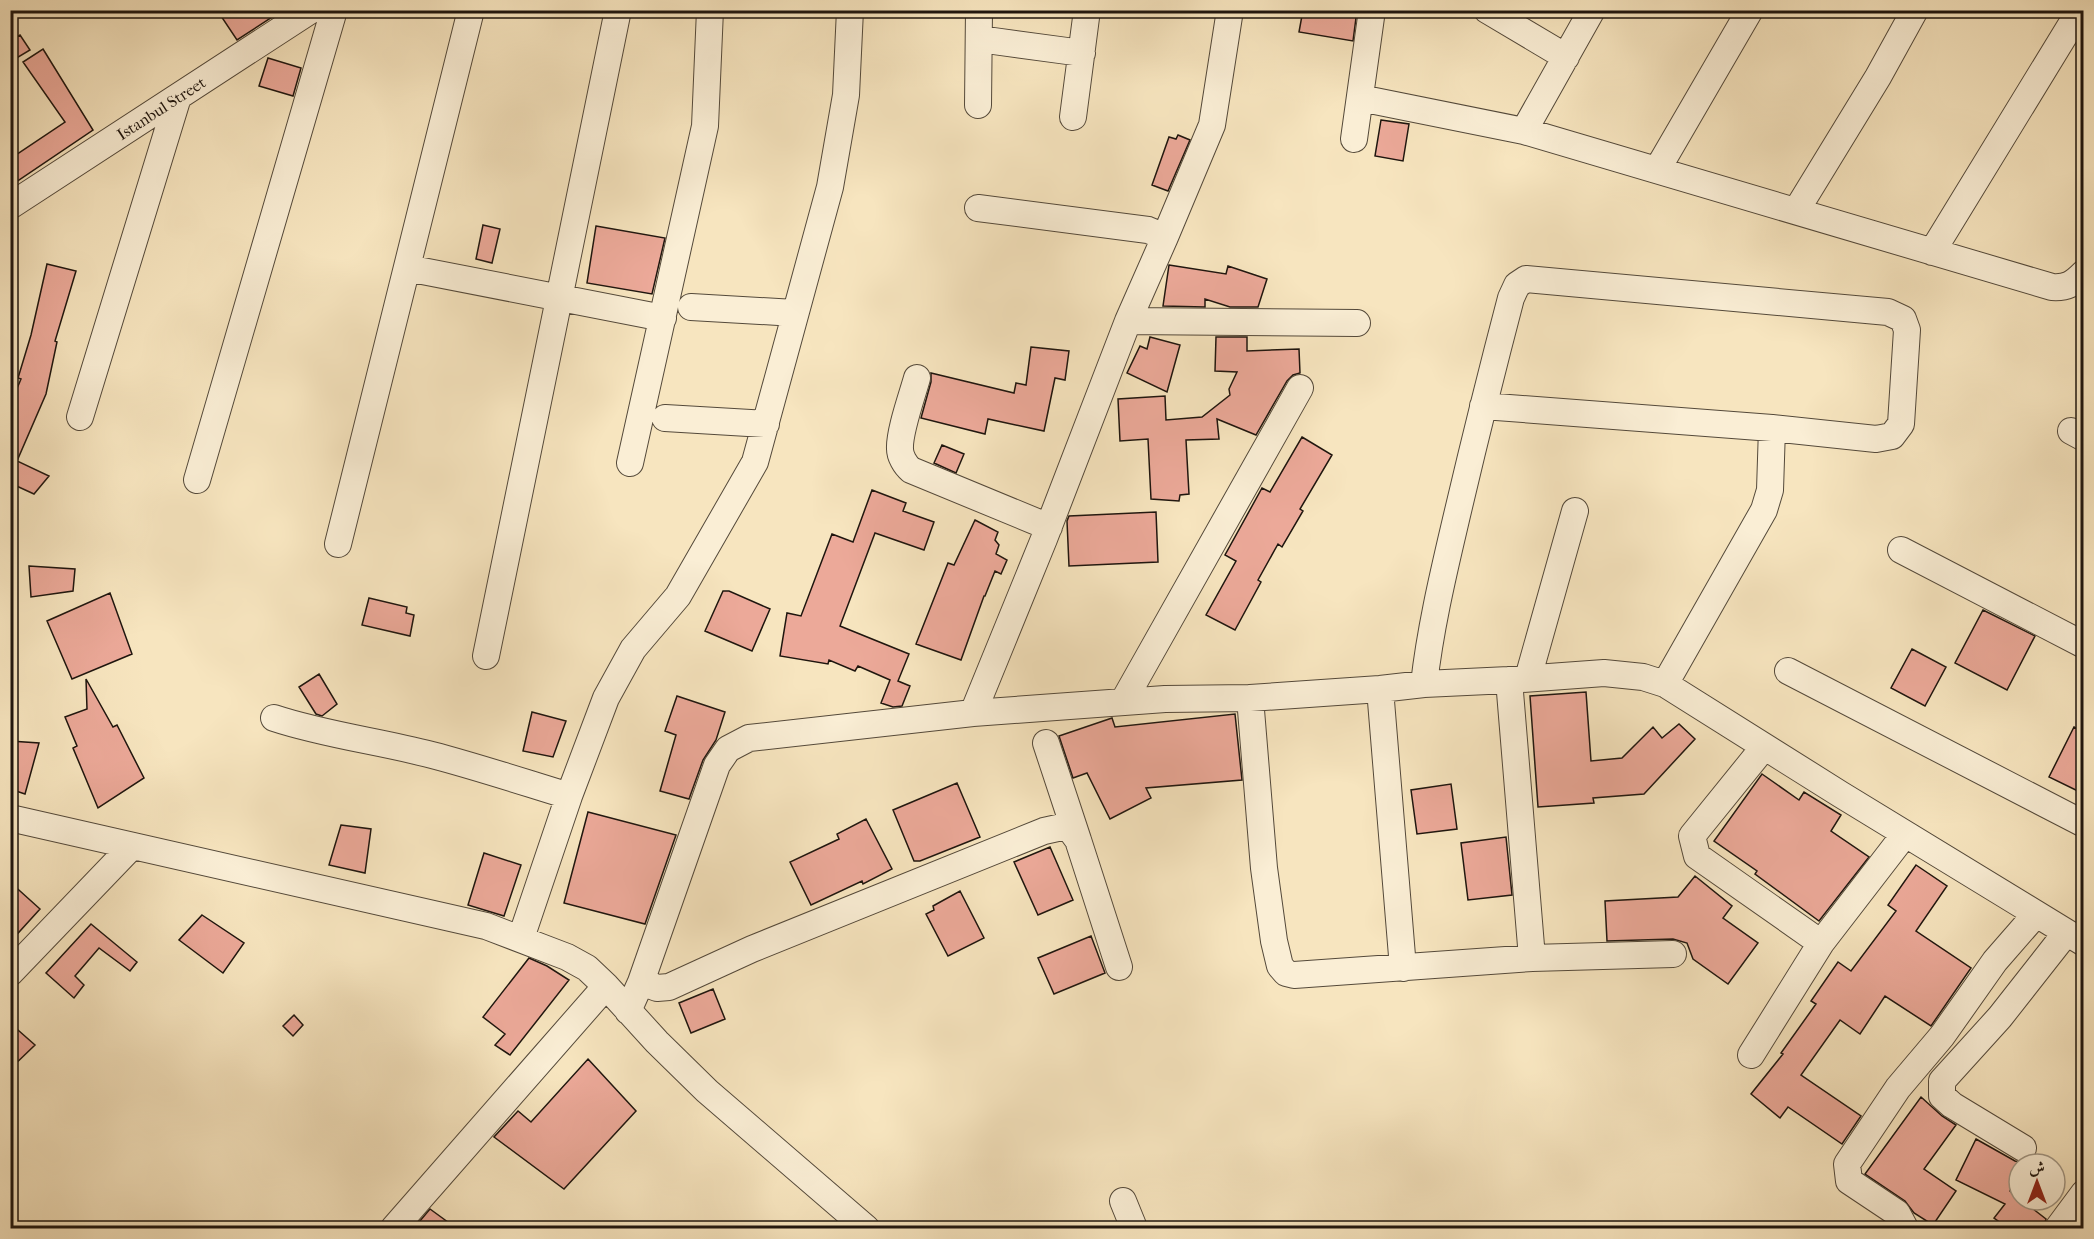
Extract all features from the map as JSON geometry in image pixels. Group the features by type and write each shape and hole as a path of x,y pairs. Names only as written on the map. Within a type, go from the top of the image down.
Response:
{"street":[{"name":"Istanbul Street","path":"10,206 311,10"},
{"path":"197,480 334,10"},
{"path":"338,544 471,10"},
{"path":"486,656 618,10"},
{"path":"630,463 705,126 710,10"},
{"path":"521,938 569,796 606,698 633,649 678,596 755,462 830,187 846,96 850,10"},
{"path":"978,105 979,10"},
{"path":"1073,117 1087,10"},
{"path":"973,713 1049,526 1128,321 1212,125 1230,10"},
{"path":"1354,139 1372,10"},
{"path":"1486,10 1566,57"},
{"path":"1524,131 1592,10"},
{"path":"1657,170 1750,10"},
{"path":"1796,211 1878,77 1915,10"},
{"path":"1932,252 2077,15"},
{"path":"979,39 1082,53"},
{"path":"80,417 178,97"},
{"path":"1360,98 1524,131 2052,287 2065,288 2084,273"},
{"path":"978,207 1148,230 1165,237"},
{"path":"406,268 560,300 663,318"},
{"path":"1424,684 1429,640 1483,406 1511,298 1517,285 1526,279 1888,312 1903,319 1907,330 1901,424 1892,436 1876,439 1772,428 1483,406"},
{"path":"691,307 795,313"},
{"path":"1128,321 1357,323"},
{"path":"917,378 901,439 900,450 906,466 1049,526"},
{"path":"1123,702 1300,388"},
{"path":"664,418 766,424"},
{"path":"1665,684 1764,510 1770,490 1772,428"},
{"path":"1532,958 1519,679 1575,511"},
{"path":"1901,550 2084,645"},
{"path":"1788,671 2084,824"},
{"path":"628,1011 641,982 717,765 728,749 749,738 973,713 1165,699 1250,698 1604,673 1643,677 1665,684 2075,938 1942,1081 1942,1096 1952,1106 2023,1148"},
{"path":"1380,689 1403,968"},
{"path":"1250,698 1264,868 1280,966 1286,973 1294,975 1532,958 1673,954"},
{"path":"274,718 302,728 366,739 432,755 569,796"},
{"path":"1046,743 1119,967"},
{"path":"1764,747 1692,836 1697,856 1821,943"},
{"path":"10,818 486,926 521,938 587,968 657,1042 707,1090 866,1228"},
{"path":"641,982 657,988 669,987 762,945 1053,828 1070,829 1078,840"},
{"path":"1751,1055 1821,943 1905,834"},
{"path":"10,973 132,846"},
{"path":"1905,1228 1897,1213 1850,1181 1847,1164 1898,1088 1942,1036 1995,962 2036,914"},
{"path":"394,1228 606,986"},
{"path":"2058,1228 2084,1193"},
{"path":"1123,1201 1134,1228"}],"building":[{"path":"217,10 283,10 237,40"},
{"path":"1303,10 1357,10 1353,41 1299,32"},
{"path":"20,35 30,50 10,62 10,41"},
{"path":"43,49 93,130 10,186 10,159 65,122 23,62"},
{"path":"268,58 301,68 293,96 259,86"},
{"path":"1381,120 1409,124 1403,161 1375,156"},
{"path":"1178,135 1190,140 1168,191 1152,185 1169,137 1176,139"},
{"path":"483,225 500,229 492,263 476,259"},
{"path":"596,226 665,238 652,294 587,283"},
{"path":"47,264 76,271 55,341 57,342 46,394 17,461 49,476 34,494 10,483 10,405 21,379 18,378 31,335"},
{"path":"1169,265 1226,274 1228,266 1267,279 1258,307 1230,307 1205,299 1205,307 1163,306"},
{"path":"1150,337 1180,345 1167,392 1127,373 1140,346 1147,349"},
{"path":"1216,337 1247,337 1247,351 1299,349 1300,373 1293,375 1287,381 1256,435 1217,419 1219,439 1186,440 1189,494 1180,495 1179,501 1151,499 1148,439 1120,441 1118,399 1165,396 1166,420 1202,417 1230,395 1229,389 1237,372 1215,371"},
{"path":"1031,347 1069,351 1065,380 1055,378 1044,431 988,419 985,434 921,418 931,382 931,373 1014,393 1016,383 1026,385"},
{"path":"1302,437 1332,455 1300,509 1303,511 1282,547 1278,544 1258,580 1261,582 1235,630 1206,615 1236,561 1225,555 1262,488 1270,492"},
{"path":"942,445 964,454 956,473 934,463"},
{"path":"872,490 906,503 903,511 934,522 924,550 875,533 840,626 909,654 898,681 910,686 902,706 893,707 881,703 890,680 858,666 855,671 829,660 828,664 780,656 787,613 801,616 832,534 853,542"},
{"path":"1156,512 1158,562 1069,566 1067,521 1069,516"},
{"path":"975,520 998,532 995,540 999,545 996,554 1007,560 1001,574 995,571 961,660 916,644 948,563 954,565"},
{"path":"29,566 75,569 73,591 31,597"},
{"path":"723,591 729,591 770,609 752,651 705,631"},
{"path":"110,593 132,654 72,679 47,621"},
{"path":"369,598 407,607 406,613 414,615 410,636 362,625"},
{"path":"1983,610 2035,636 2007,690 1955,663"},
{"path":"1912,649 1946,667 1925,706 1891,688"},
{"path":"319,674 337,704 322,716 316,714 299,687"},
{"path":"86,679 113,727 117,725 144,778 98,808 73,748 77,746 65,717 87,709"},
{"path":"1586,692 1591,761 1622,758 1653,727 1662,738 1679,724 1695,739 1644,794 1593,798 1594,803 1538,807 1530,696"},
{"path":"677,696 725,712 716,740 703,760 689,799 660,791 676,735 665,731"},
{"path":"532,712 566,721 553,757 523,751"},
{"path":"1235,714 1242,780 1146,788 1151,798 1110,819 1087,773 1073,778 1059,736 1112,718 1115,727"},
{"path":"2074,727 2084,732 2084,794 2049,777"},
{"path":"10,741 39,743 25,794 10,789"},
{"path":"1762,774 1799,800 1804,792 1841,815 1831,831 1869,857 1819,921 1755,874 1757,871 1714,841"},
{"path":"957,783 980,837 920,861 914,861 893,810"},
{"path":"1451,784 1457,829 1417,834 1411,790"},
{"path":"588,812 676,835 645,924 564,903"},
{"path":"866,819 892,869 863,884 862,881 811,905 790,862 839,839 837,834"},
{"path":"341,825 371,829 365,873 329,865"},
{"path":"1506,837 1512,895 1468,900 1461,843"},
{"path":"1050,847 1073,900 1038,915 1014,862"},
{"path":"484,853 521,865 504,916 468,905"},
{"path":"1916,865 1947,886 1916,931 1971,968 1931,1026 1885,996 1860,1034 1840,1020 1801,1075 1861,1116 1842,1144 1788,1107 1780,1118 1751,1094 1783,1054 1781,1053 1816,1004 1811,1001 1838,962 1851,971 1896,911 1888,905"},
{"path":"1695,876 1732,906 1723,918 1758,943 1728,984 1693,959 1687,943 1673,939 1607,941 1605,901 1678,897"},
{"path":"10,882 40,909 10,942"},
{"path":"960,891 984,938 948,956 926,914 934,910 933,906"},
{"path":"202,915 244,943 223,973 179,940"},
{"path":"91,924 137,962 130,971 99,948 75,976 84,985 74,998 46,973"},
{"path":"1091,936 1105,973 1054,994 1038,958"},
{"path":"529,958 569,980 510,1055 495,1045 505,1034 483,1017"},
{"path":"713,989 725,1019 691,1033 679,1003"},
{"path":"294,1015 303,1025 293,1036 283,1026"},
{"path":"10,1023 35,1045 10,1069"},
{"path":"588,1059 636,1111 564,1189 494,1137 518,1111 531,1122"},
{"path":"1921,1097 1956,1125 1924,1169 1956,1191 1933,1225 1914,1213 1905,1201 1865,1174"},
{"path":"1976,1139 2007,1156 2007,1212 2037,1212 2046,1219 2043,1228 1993,1228 1998,1221 1994,1218 2005,1204 1956,1180"},
{"path":"430,1209 456,1228 414,1228"}]}
